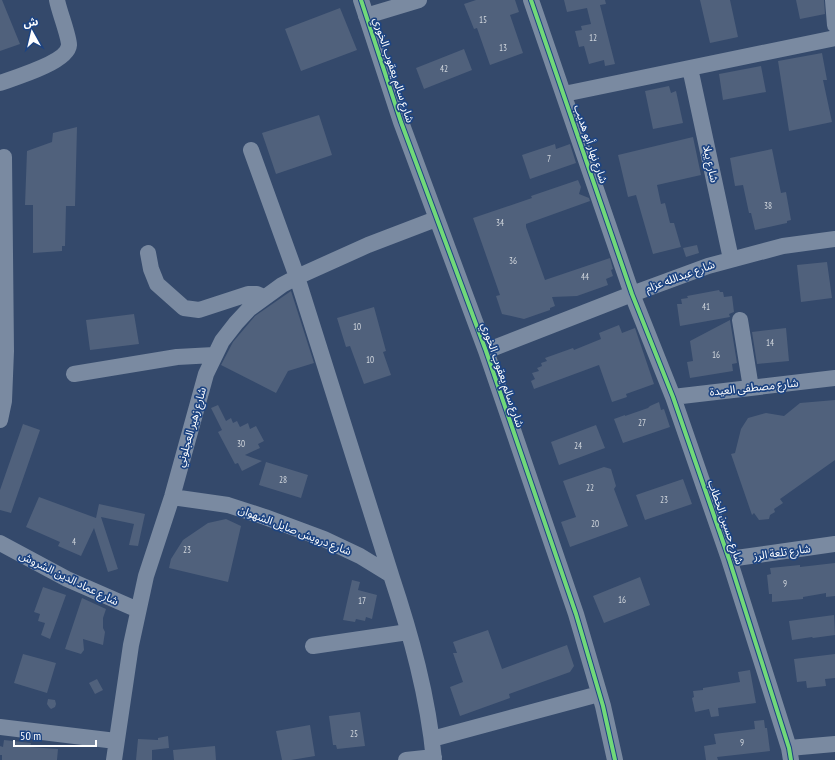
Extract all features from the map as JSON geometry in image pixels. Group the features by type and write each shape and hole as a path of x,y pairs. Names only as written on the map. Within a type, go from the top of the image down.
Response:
{"street":[{"path":"0,84 53,63 66,53 69,44 57,0"},
{"name":"شارع سالم يعقوب الخوري","path":"361,0 401,122 486,351 576,614 600,694 615,760"},
{"path":"366,16 419,0"},
{"name":"شارع نهار أبو هديب","path":"531,0 632,294"},
{"path":"832,0 835,25"},
{"path":"564,94 835,38"},
{"name":"شارع يبلا","path":"690,68 732,259"},
{"path":"251,150 297,276 391,574 424,692 434,759 406,760"},
{"path":"0,420 4,401 5,383 2,272 4,157"},
{"name":"شارع زهير العجلوني","path":"114,760 124,689 138,610 146,576 172,497 201,391 214,355 222,340 236,323 264,298 297,276 368,245 436,219"},
{"name":"شارع عبدالله عزام","path":"486,351 708,266 783,246 835,239"},
{"path":"148,253 151,269 157,284 184,308 199,310 248,294 256,294 264,298"},
{"name":"شارع حسين الخطاب","path":"632,294 673,397 729,559 790,754"},
{"path":"740,320 751,388"},
{"path":"74,374 177,357 214,355"},
{"name":"شارع مصطفى العيدة","path":"673,397 835,378"},
{"name":"شارع درويش صايل الشهوان","path":"172,497 228,505 265,517 360,556 391,574"},
{"name":"شارع عماد الدين الشروش","path":"0,543 67,579 138,610"},
{"name":"شارع تلعة الرز","path":"729,559 835,544"},
{"path":"313,646 408,632"},
{"path":"432,738 600,694"},
{"path":"0,727 116,741"},
{"path":"790,754 835,744"}],"building":[{"path":"0,0 2,0 20,44 0,51"},
{"path":"476,0 515,0 519,12 510,15 523,53 490,65 477,28 474,29 464,4"},
{"path":"564,0 605,0 606,4 600,5 615,64 605,66 604,60 589,64 584,46 579,47 575,31 582,30 581,26 591,24 587,8 567,12"},
{"path":"700,0 730,0 738,37 710,43"},
{"path":"796,0 824,0 825,14 800,19"},
{"path":"340,8 357,50 301,71 285,29"},
{"path":"464,49 472,70 424,89 416,68"},
{"path":"822,53 827,80 823,80 832,122 789,131 778,61"},
{"path":"761,66 766,92 723,100 719,74"},
{"path":"669,86 671,93 676,91 683,123 653,129 645,91"},
{"path":"319,115 332,155 276,174 262,133"},
{"path":"77,127 75,206 66,206 65,246 62,246 62,251 33,253 33,205 25,205 27,151 52,142 53,133"},
{"path":"693,137 701,175 657,185 661,204 665,203 670,223 674,223 681,247 653,254 636,195 628,197 618,155"},
{"path":"555,144 556,149 570,144 576,163 530,179 522,155"},
{"path":"772,149 781,193 786,192 791,220 787,221 787,223 755,230 751,213 749,213 743,185 735,186 730,158"},
{"path":"578,180 581,187 579,194 589,198 590,201 526,224 526,227 545,280 610,258 613,276 606,279 608,285 577,296 552,297 555,306 550,308 550,310 524,319 502,314 496,296 500,295 473,218 532,198 531,196"},
{"path":"697,245 699,253 686,257 683,248"},
{"path":"827,262 832,298 801,302 797,265"},
{"path":"719,290 720,292 723,292 724,297 732,296 734,312 729,314 730,317 680,326 677,304 682,304 681,299 688,298 687,296"},
{"path":"291,291 314,363 288,371 276,393 221,365 233,342 255,316"},
{"path":"374,307 386,351 383,352 391,375 364,384 350,346 346,347 337,318"},
{"path":"134,314 139,344 90,350 86,320"},
{"path":"730,320 737,363 732,364 733,371 690,378 687,362 693,361 690,341"},
{"path":"619,325 622,333 635,328 654,384 626,394 627,397 612,402 599,365 534,389 531,381 535,379 532,373 539,371 537,368 542,366 541,363 547,361 545,358 573,348 574,350 601,339 599,333"},
{"path":"786,328 789,361 757,364 752,332"},
{"path":"835,400 835,460 780,499 783,503 774,509 775,512 770,515 769,519 759,520 754,513 752,515 731,454 735,453 741,429 748,418 766,413 784,416 800,403"},
{"path":"659,402 661,410 664,409 670,427 623,443 614,419 648,408"},
{"path":"218,405 226,421 231,418 233,423 237,421 240,427 248,423 250,429 256,426 264,441 258,444 260,448 245,455 262,461 242,471 238,463 235,464 218,432 222,430 211,408"},
{"path":"23,424 40,430 11,513 0,510 0,490"},
{"path":"596,425 605,448 559,465 551,442"},
{"path":"266,462 308,475 301,498 259,485"},
{"path":"604,467 611,469 616,486 614,489 628,526 570,547 561,522 576,517 563,481"},
{"path":"683,479 692,504 645,520 636,495"},
{"path":"39,497 96,518 99,504 145,514 138,546 129,545 134,524 101,517 118,569 108,572 94,528 81,556 58,546 60,542 26,527"},
{"path":"226,519 241,526 228,582 169,568 171,559 183,540 208,523"},
{"path":"835,563 835,596 826,597 826,593 803,597 803,599 772,602 772,594 769,594 767,575 771,574 770,568 800,565 800,567"},
{"path":"640,577 650,605 604,623 593,596"},
{"path":"352,580 360,582 358,590 377,595 372,619 366,617 365,621 356,619 355,622 343,620"},
{"path":"43,587 66,595 50,639 41,635 45,623 38,621 40,614 34,612"},
{"path":"82,598 106,609 103,618 103,628 105,632 103,645 83,639 84,650 81,654 65,649"},
{"path":"834,615 835,635 792,640 789,621"},
{"path":"488,630 502,669 567,645 574,666 570,672 509,694 510,698 460,716 450,687 463,682 453,653 457,653 453,642"},
{"path":"23,654 56,663 47,693 14,683"},
{"path":"835,654 835,678 825,679 826,686 807,688 806,681 797,682 794,659"},
{"path":"750,670 756,703 718,708 719,716 711,717 709,709 695,712 692,698 694,697 693,691 740,682 738,672"},
{"path":"97,679 103,690 95,694 89,683"},
{"path":"48,699 55,700 55,707 51,709 49,707 47,704"},
{"path":"360,712 365,746 337,749 336,745 333,745 329,716"},
{"path":"764,720 765,728 767,728 770,751 717,757 718,760 706,760 704,746 716,744 714,734 755,729 754,721"},
{"path":"310,725 315,756 282,760 276,731"},
{"path":"168,736 169,748 152,750 152,760 136,760 138,739 158,740 158,738"},
{"path":"4,740 31,743 30,747 58,749 57,760 2,760 2,755 0,755 0,746 3,747"},
{"path":"215,746 216,760 174,760 173,750"}],"cycle path":[{"path":"361,0 401,122 486,351 576,614 603,706 615,760"},
{"path":"531,0 632,294 673,397 729,559 789,748 791,760"}]}
